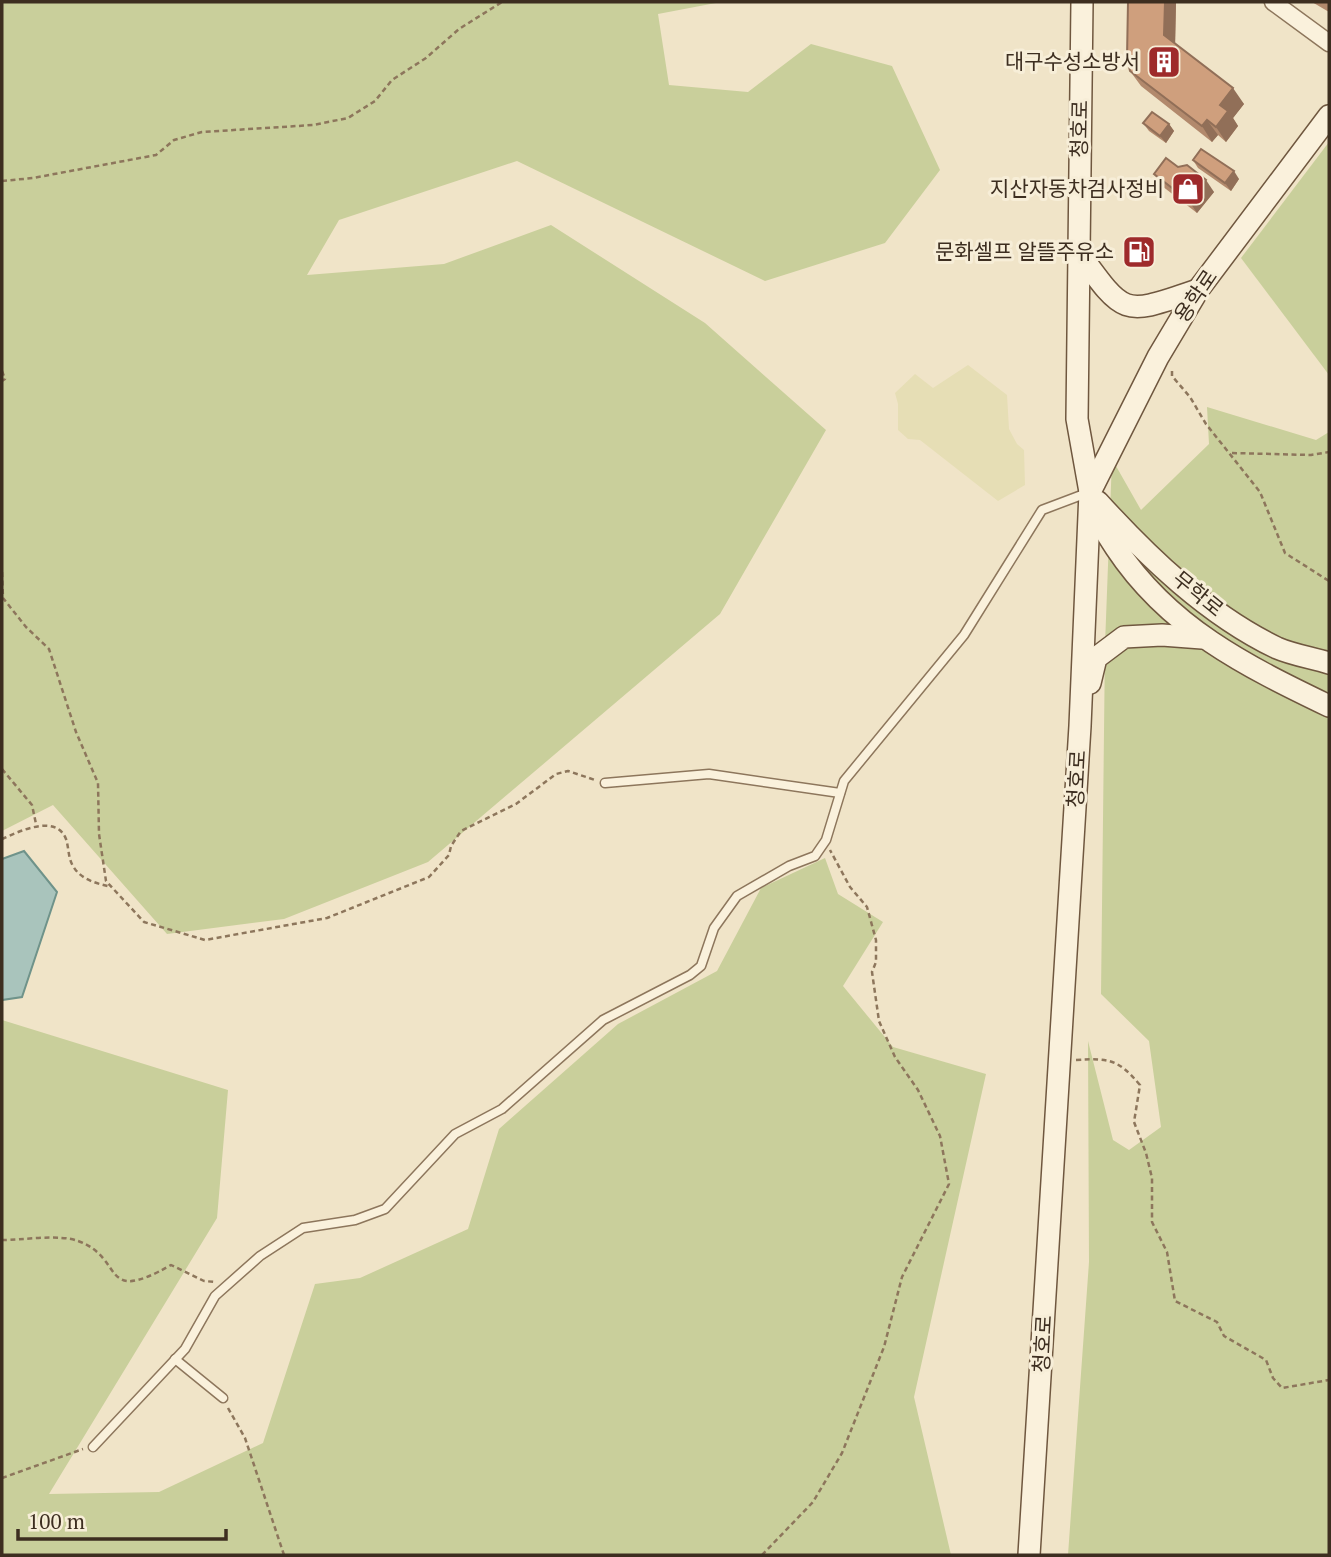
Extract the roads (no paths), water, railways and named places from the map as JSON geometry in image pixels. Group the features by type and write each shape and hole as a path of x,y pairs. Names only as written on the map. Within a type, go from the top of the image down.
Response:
{"main road":[{"name":"청호로","path":"1029,1555 1080,726 1090,492 1077,419 1082,2"},
{"name":"용학로","path":"1090,492 1158,357 1198,290 1329,116"},
{"path":"1079,253 1108,293 1126,307 1149,306 1198,290"},
{"path":"1090,492 1097,519 1135,577 1186,627 1262,674 1329,706"},
{"name":"무학로","path":"1090,492 1132,540 1216,611 1279,648 1329,663"},
{"path":"1080,726 1096,658 1124,637 1162,635 1205,638"}],"street":[{"path":"1273,2 1329,43"}],"lane":[{"path":"93,1447 185,1349 215,1296 260,1256 303,1228 355,1220 385,1209 455,1134 502,1109 603,1020 701,966 714,928 737,896 789,866 815,856 826,840 844,781 964,635 1042,510 1090,492"},
{"path":"605,783 709,774 841,793"},
{"path":"175,1359 223,1398"}],"water":[{"path":"24,851 57,892 22,997 2,1000 2,859"}],"place":[{"name":"대구수성소방서","path":"1164,62"},
{"name":"지산자동차검사정비","path":"1188,189"},
{"name":"문화셀프 알뜰주유소","path":"1139,252"}]}
